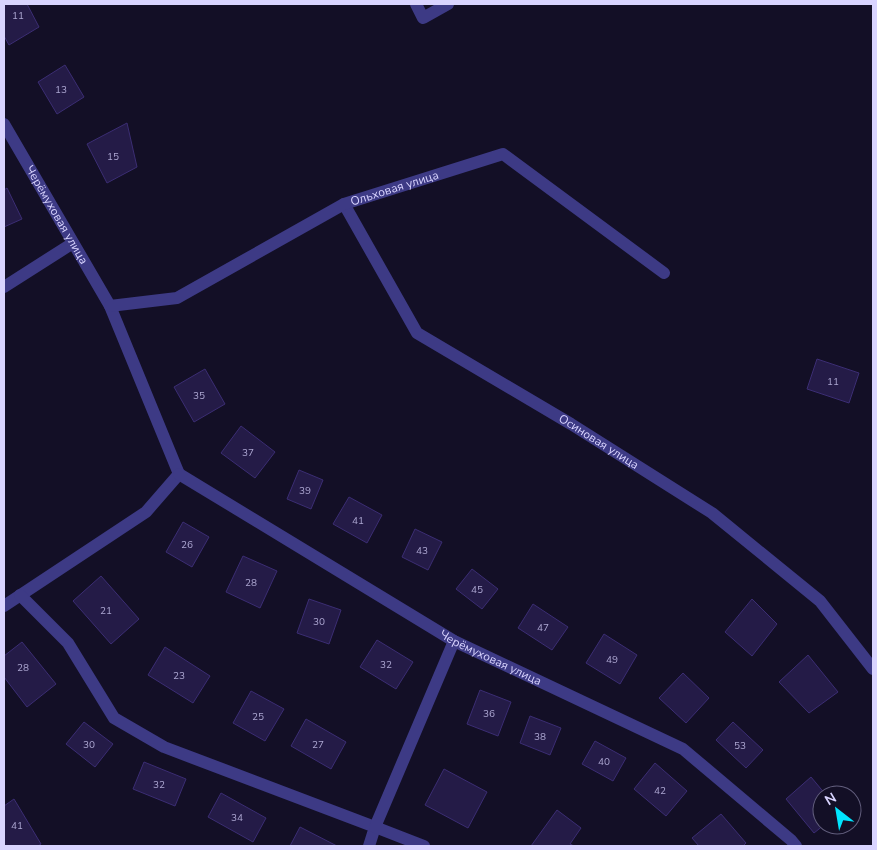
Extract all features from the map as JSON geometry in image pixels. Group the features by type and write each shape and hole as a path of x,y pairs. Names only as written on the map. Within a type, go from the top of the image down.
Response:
{"street":[{"path":"416,4 423,18 448,4"},
{"name":"Черёмуховая улица","path":"4,124 110,306 179,474 454,641 683,749 792,840 796,846"},
{"name":"Ольховая улица","path":"110,306 177,298 344,204 503,154 664,273"},
{"name":"Осиновая улица","path":"344,204 417,332 570,424 712,513 820,601 873,670"},
{"path":"4,287 73,243"},
{"path":"4,606 146,512 179,474"},
{"path":"20,595 68,643 114,718 164,747 424,846"},
{"path":"369,846 375,826 454,641"}],"building":[{"path":"4,4 27,4 39,27 9,45 4,36"},
{"path":"65,65 84,97 57,114 38,82"},
{"path":"127,123 137,167 107,183 87,144"},
{"path":"7,188 22,219 4,227 4,190"},
{"path":"817,359 859,373 849,403 807,389"},
{"path":"205,369 225,404 194,422 174,387"},
{"path":"241,426 275,452 255,478 221,453"},
{"path":"299,470 323,480 311,509 287,499"},
{"path":"349,497 382,515 367,543 333,524"},
{"path":"183,522 209,537 192,567 166,552"},
{"path":"415,529 442,542 428,570 402,557"},
{"path":"243,556 277,571 260,608 226,592"},
{"path":"472,569 498,589 482,609 456,589"},
{"path":"101,576 139,619 111,644 73,601"},
{"path":"309,599 341,610 329,644 297,633"},
{"path":"752,599 777,624 752,656 725,632"},
{"path":"533,604 568,627 552,650 518,628"},
{"path":"604,634 637,655 620,684 586,663"},
{"path":"377,640 413,662 396,689 360,667"},
{"path":"22,642 56,684 27,707 4,677 4,656"},
{"path":"165,647 210,676 193,703 148,675"},
{"path":"808,655 838,692 809,713 779,682"},
{"path":"683,673 709,698 686,723 659,698"},
{"path":"480,690 511,702 498,736 467,724"},
{"path":"251,691 284,709 265,741 233,723"},
{"path":"530,716 561,728 550,755 520,743"},
{"path":"306,719 346,742 331,769 291,746"},
{"path":"84,722 113,744 95,767 66,744"},
{"path":"733,722 763,750 746,768 716,740"},
{"path":"595,741 626,758 613,781 582,764"},
{"path":"144,762 186,779 175,806 133,789"},
{"path":"655,763 687,791 666,816 634,789"},
{"path":"444,769 487,792 468,828 425,805"},
{"path":"811,777 818,785 812,785 812,831 786,799"},
{"path":"221,793 266,818 253,842 208,817"},
{"path":"14,799 41,844 38,846 5,846 4,806"},
{"path":"557,810 581,828 570,844 574,846 531,846"},
{"path":"721,814 746,843 743,846 699,846 692,838"},
{"path":"300,827 337,846 290,846"}]}
